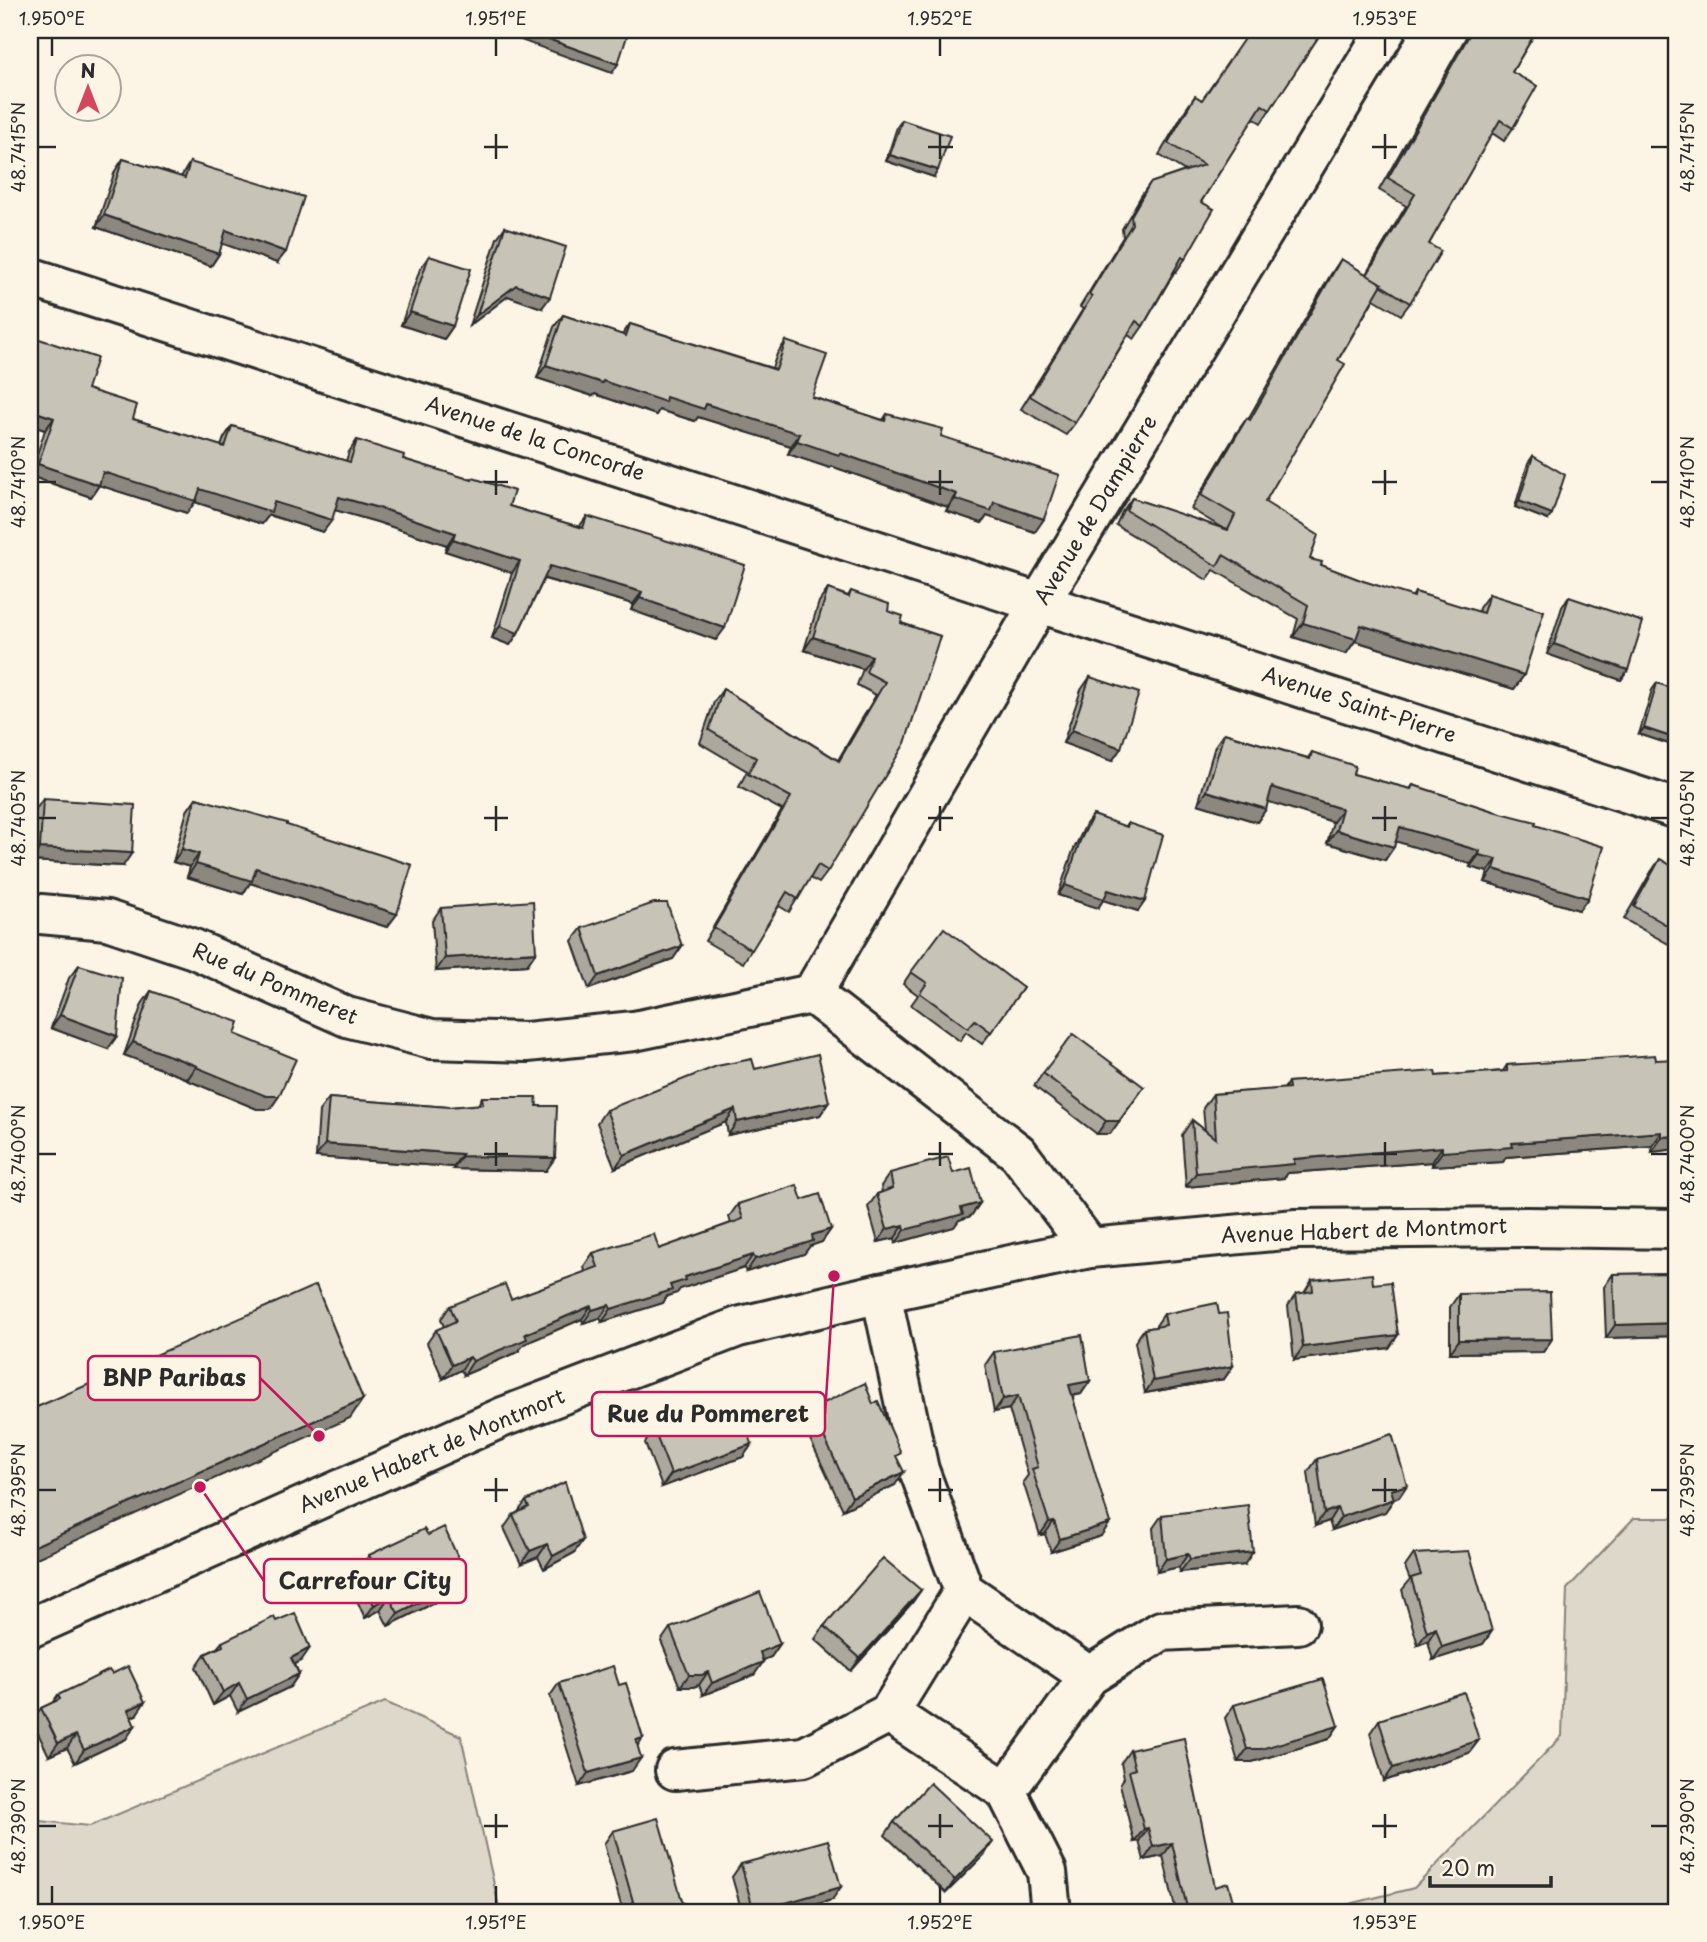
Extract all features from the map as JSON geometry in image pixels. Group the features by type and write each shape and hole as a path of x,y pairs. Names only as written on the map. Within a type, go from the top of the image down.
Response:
{"street":[{"name":"Avenue de Dampierre","path":"812,994 1040,602 1386,30"},
{"name":"Avenue de la Concorde","path":"30,276 1040,602"},
{"name":"Avenue Saint-Pierre","path":"1040,602 1677,809"},
{"name":"Rue du Pommeret","path":"30,913 107,920 194,949 347,1017 432,1039 527,1042 634,1031 812,994"},
{"path":"812,994 1018,1153 1090,1248"},
{"name":"Avenue Habert de Montmort","path":"30,1628 503,1418 738,1328 881,1293 1090,1248 1149,1241 1296,1229 1677,1228"},
{"path":"881,1293 919,1470 964,1591 1089,1676"},
{"path":"676,1770 804,1757 889,1713 964,1591"},
{"path":"1006,1791 1089,1676 1161,1631 1298,1624"},
{"path":"889,1713 1006,1791 1047,1872 1051,1912"}],"shaded area":[{"path":"1634,1518 1677,1518 1677,1912 1317,1912 1414,1888 1562,1736 1567,1589"},
{"path":"385,1702 461,1736 499,1907 508,1912 30,1912 30,1820 90,1826"}],"building":[{"path":"523,30 629,30 618,64"},
{"path":"1250,30 1323,30 1270,110 1262,105 1201,202 1214,209 1185,259 1182,257 1143,326 1136,321 1075,423 1030,396 1092,296 1089,294 1132,224 1131,216 1150,183 1204,165 1168,143 1195,96 1202,100"},
{"path":"1472,30 1537,30 1512,72 1537,86 1513,128 1500,120 1429,244 1441,251 1410,303 1367,275 1415,194 1388,178"},
{"path":"902,120 950,136 938,170 890,155"},
{"path":"123,159 185,178 190,162 304,197 286,252 226,230 219,254 104,215"},
{"path":"505,227 566,247 550,297 516,285 477,315"},
{"path":"429,256 471,269 453,326 410,312"},
{"path":"1341,259 1382,284 1338,360 1345,364 1265,502 1318,535 1310,559 1322,562 1321,565 1414,597 1415,592 1483,613 1489,594 1544,611 1524,675 1361,625 1356,639 1303,623 1308,605 1223,555 1217,566 1126,510 1132,498 1228,530 1235,515 1201,495 1247,418 1250,420"},
{"path":"563,315 626,336 630,324 776,370 786,341 827,355 812,397 885,421 887,414 943,429 941,436 1059,475 1044,519 994,502 991,511 955,499 957,494 840,453 839,455 797,441 800,434 706,404 704,409 666,397 665,402 546,365"},
{"path":"30,336 97,358 87,389 137,405 133,419 225,447 232,426 350,462 357,440 404,455 403,459 514,491 509,506 583,528 587,516 745,565 725,628 640,598 642,592 550,566 518,633 500,626 520,561 453,539 455,533 339,497 332,520 274,502 271,512 200,489 196,501 103,472 99,485 38,464 54,418 30,410"},
{"path":"1533,456 1565,475 1552,514 1519,501"},
{"path":"828,589 849,597 851,591 889,604 888,611 903,616 901,623 940,636 905,743 828,871 818,865 798,899 787,892 752,950 714,928 791,797 748,774 756,758 709,730 723,689 839,761 885,682 866,672 872,656 813,637"},
{"path":"1569,597 1643,622 1628,670 1554,644"},
{"path":"1090,677 1139,693 1121,748 1072,730"},
{"path":"1657,683 1677,690 1677,739 1644,728"},
{"path":"1224,733 1310,759 1312,752 1355,766 1353,774 1411,789 1413,785 1536,822 1535,825 1604,847 1588,898 1494,869 1497,859 1479,855 1480,851 1400,827 1394,847 1336,830 1342,809 1272,787 1266,809 1207,791"},
{"path":"196,798 287,823 412,865 397,914 256,868 252,881 196,864 199,854 182,849"},
{"path":"43,799 135,805 132,853 40,848"},
{"path":"1093,815 1127,827 1128,823 1163,835 1145,901 1108,890 1104,899 1065,885 1080,841"},
{"path":"1660,859 1677,869 1677,931 1634,906"},
{"path":"533,901 536,952 445,958 441,908"},
{"path":"654,903 667,903 682,946 598,976 582,928"},
{"path":"944,928 1023,988 991,1032 975,1020 968,1028 920,993 927,983 911,972"},
{"path":"79,965 122,978 117,1036 60,1015"},
{"path":"151,991 239,1022 235,1034 296,1059 279,1096 266,1096 133,1042"},
{"path":"1073,1034 1144,1087 1119,1121 1106,1121 1043,1073"},
{"path":"818,1054 829,1102 737,1122 735,1109 624,1155 606,1110 717,1066 752,1059 755,1069"},
{"path":"1655,1055 1656,1060 1677,1059 1677,1136 1662,1137 1662,1132 1512,1143 1513,1147 1442,1152 1442,1147 1294,1159 1294,1164 1196,1173 1192,1120 1216,1139 1213,1094 1289,1088 1288,1082 1435,1071 1436,1076 1507,1071 1507,1065"},
{"path":"482,1097 536,1097 537,1106 557,1106 555,1158 462,1156 325,1144 329,1098 449,1107 483,1104"},
{"path":"948,1157 953,1173 971,1168 980,1203 961,1208 963,1214 905,1230 904,1225 887,1229 877,1194 893,1188 890,1173"},
{"path":"797,1185 802,1200 820,1194 831,1229 812,1235 813,1241 755,1259 753,1255 685,1277 686,1280 670,1285 672,1290 611,1309 609,1305 592,1310 591,1306 525,1334 527,1339 473,1361 470,1357 452,1365 436,1330 456,1321 450,1306 505,1284 511,1299 598,1267 593,1253 654,1234 659,1249 743,1219 738,1204"},
{"path":"1677,1273 1677,1323 1615,1325 1613,1274"},
{"path":"1372,1274 1373,1284 1391,1282 1398,1335 1303,1347 1296,1294 1313,1291 1312,1280"},
{"path":"316,1285 363,1399 30,1548 30,1410"},
{"path":"1550,1292 1552,1339 1459,1340 1459,1294"},
{"path":"1217,1303 1219,1314 1227,1313 1233,1366 1153,1381 1144,1329 1166,1325 1164,1314"},
{"path":"1082,1335 1090,1381 1069,1385 1110,1523 1060,1539 1054,1521 1049,1522 1032,1469 1038,1467 1018,1396 1003,1399 994,1352"},
{"path":"865,1383 873,1404 878,1401 901,1453 896,1456 904,1472 852,1497 811,1409"},
{"path":"737,1399 752,1444 671,1474 654,1430"},
{"path":"1392,1434 1407,1485 1391,1490 1394,1499 1341,1517 1337,1508 1324,1513 1317,1459"},
{"path":"565,1482 583,1540 553,1556 547,1544 530,1551 513,1515 529,1507 526,1501"},
{"path":"1248,1505 1253,1552 1190,1559 1188,1554 1166,1559 1162,1515"},
{"path":"444,1527 460,1562 445,1571 451,1586 398,1613 389,1597 374,1605 358,1570 373,1563 369,1555 424,1529 428,1535"},
{"path":"1469,1551 1492,1631 1442,1647 1436,1628 1427,1632 1411,1578 1421,1575 1414,1554"},
{"path":"883,1558 921,1590 860,1658 824,1626"},
{"path":"760,1592 780,1644 760,1652 763,1662 712,1683 708,1672 689,1675 670,1628"},
{"path":"295,1613 310,1648 291,1658 299,1674 247,1699 239,1683 223,1692 205,1654 223,1646 222,1642 274,1617 276,1621"},
{"path":"128,1666 145,1702 128,1710 135,1726 84,1750 76,1735 58,1743 41,1708 60,1699 58,1695 109,1670 112,1674"},
{"path":"613,1666 619,1685 626,1683 643,1738 636,1740 641,1758 588,1773 559,1683"},
{"path":"1323,1679 1338,1726 1261,1749 1247,1749 1234,1705"},
{"path":"1464,1692 1479,1740 1393,1768 1379,1720"},
{"path":"1184,1738 1215,1887 1228,1883 1236,1912 1188,1912 1172,1843 1153,1847 1148,1828 1144,1829 1129,1771 1135,1769 1130,1750"},
{"path":"930,1783 993,1842 955,1880 894,1822"},
{"path":"658,1818 683,1904 654,1912 636,1912 613,1831"},
{"path":"828,1840 841,1887 754,1912 741,1864"}],"place":[{"name":"Rue du Pommeret","path":"834,1276"},
{"name":"BNP Paribas","path":"319,1436"},
{"name":"Carrefour City","path":"200,1487"}]}
